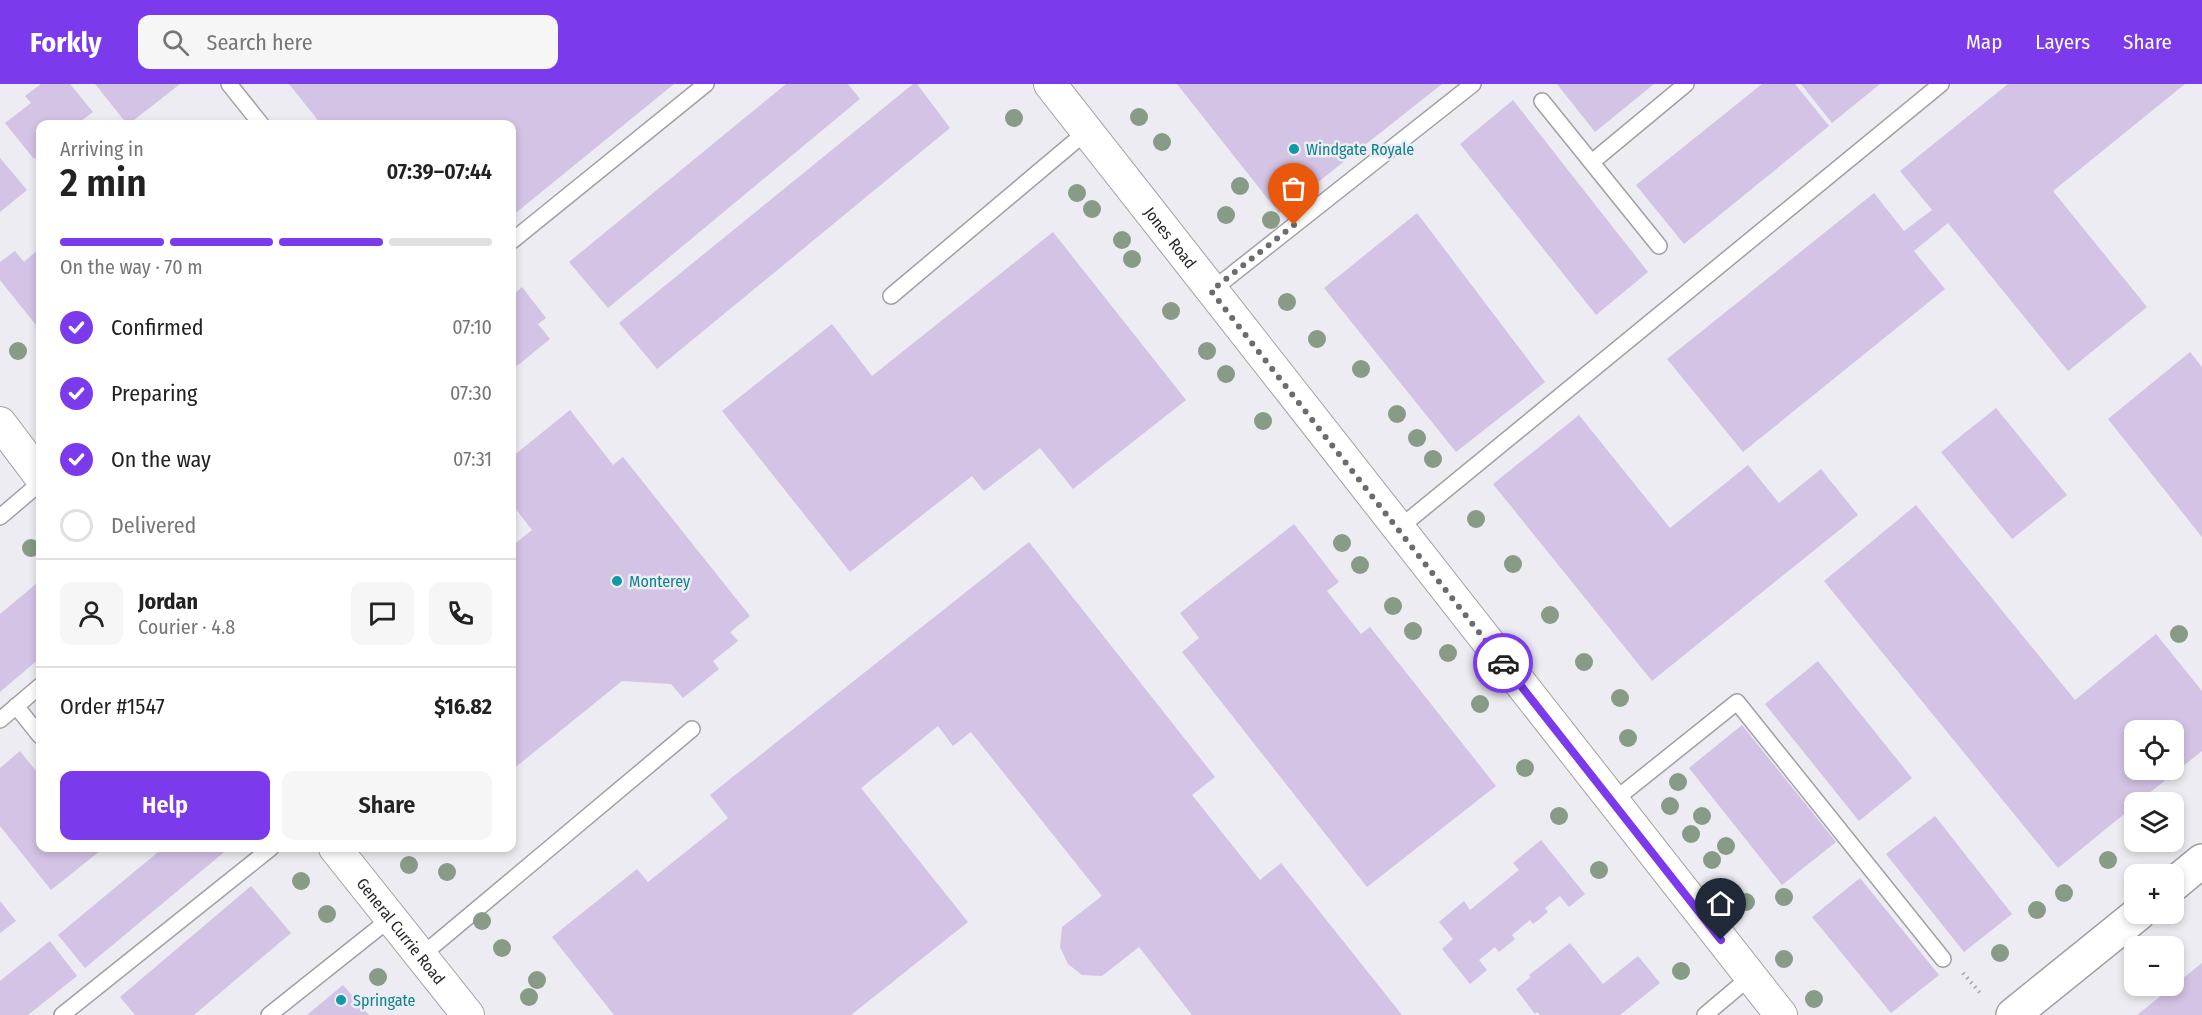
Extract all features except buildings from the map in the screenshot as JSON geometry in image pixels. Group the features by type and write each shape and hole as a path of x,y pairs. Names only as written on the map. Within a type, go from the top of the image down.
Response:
{"street":[{"name":"Jones Road","path":"1050,84 1780,1015"},
{"path":"0,423 36,471"},
{"name":"General Currie Road","path":"337,852 468,1015"},
{"path":"2184,876 2202,861"},
{"path":"2013,1015 2126,924"}],"lane":[{"path":"229,84 258,120"},
{"path":"516,238 706,84"},
{"path":"1211,291 1473,84"},
{"path":"1592,162 1686,84"},
{"path":"1398,529 1941,84"},
{"path":"1542,101 1659,246"},
{"path":"891,296 1086,132"},
{"path":"0,517 36,486"},
{"path":"0,720 36,689"},
{"path":"1612,802 1737,702 1943,959"},
{"path":"16,706 36,731"},
{"path":"421,956 692,729"},
{"path":"62,1015 266,852"},
{"path":"269,1015 391,918"},
{"path":"1705,1015 1750,977"}],"way so far":[{"path":"1294,225 1211,291 1503,663"}],"place":[{"name":"Windgate Royale","path":"1294,149"},
{"name":"Monterey","path":"617,581"},
{"name":"Springate","path":"341,1000"}],"route":[{"path":"1503,663 1721,940"}]}
